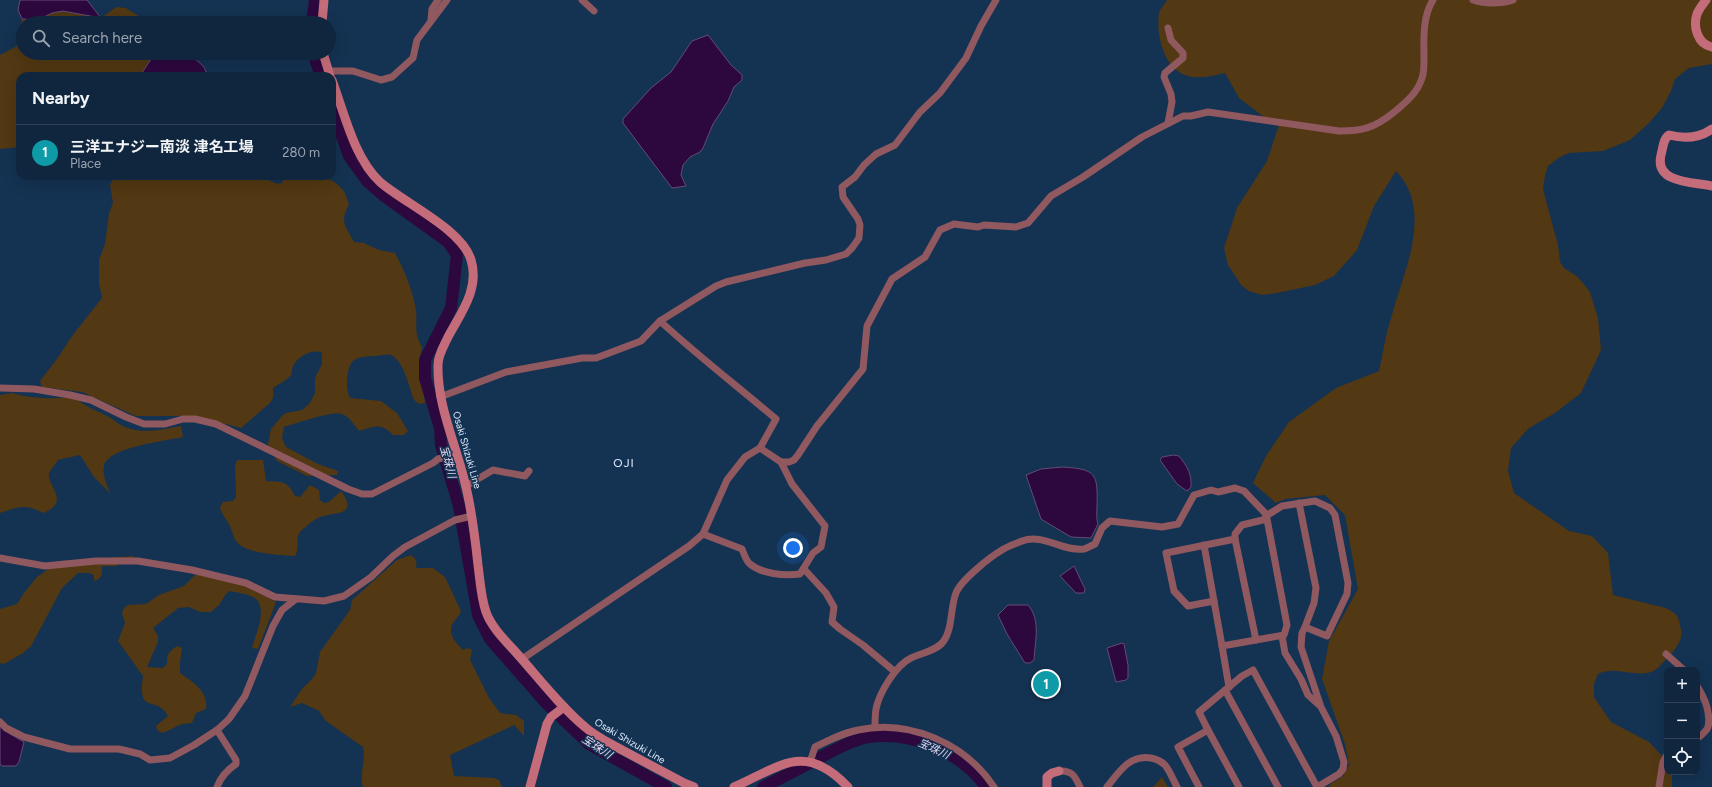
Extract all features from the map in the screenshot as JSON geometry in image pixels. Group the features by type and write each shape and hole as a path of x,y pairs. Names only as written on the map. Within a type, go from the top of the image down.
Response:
{"main road":[{"path":"323,16 324,0"},
{"path":"1706,0 1698,12 1695,25 1700,40 1706,46 1712,48"},
{"path":"325,60 329,72"},
{"name":"Osaki Shizuki Line","path":"336,91 358,150 368,168 380,182 454,236 466,249 472,260 474,274 472,291 442,349 438,362 440,397 453,455 466,486 486,613 494,626 562,708 603,740 694,787"},
{"path":"1712,129 1702,136 1693,138 1680,138 1668,135 1665,138 1659,163 1662,170 1672,178 1712,186"},
{"path":"530,787 547,724 551,717 562,708"},
{"path":"734,787 778,765 813,760 830,771 848,787"},
{"path":"1047,787 1047,777 1052,773 1059,771"}],"street":[{"path":"431,20 432,9 438,0"},
{"path":"336,73 350,70 378,80 389,79 414,58 418,40 431,20 447,0"},
{"path":"582,0 594,11"},
{"path":"440,397 506,372 582,358 596,358 641,341 660,321 716,286 726,282 805,263 826,260 846,254 859,238 860,225 858,219 844,197 842,187 856,178 864,165 876,154 895,145 920,112 940,93 966,58 981,26 996,0"},
{"path":"781,462 789,462 798,456 817,426 862,369 867,326 892,279 926,257 940,230 954,224 978,227 984,225 1016,227 1028,223 1051,196 1083,177 1142,137 1183,116 1191,116 1208,112 1339,132 1359,132 1375,126 1407,102 1415,93 1422,78 1425,25 1427,13 1433,0"},
{"path":"1473,0 1484,2 1505,2 1513,0"},
{"path":"1168,28 1171,40 1183,53 1183,58 1165,72 1164,77 1171,94 1172,102 1168,123"},
{"path":"522,659 689,546 703,534 727,480 745,457 760,448 776,419 716,368 691,349 660,321"},
{"path":"0,388 34,389 91,400 144,424 165,424 183,419 195,419 216,424 326,479 362,494 372,494 438,459 453,455"},
{"path":"703,534 742,549 748,563 762,571 791,575 800,574 813,553 821,547 825,526 792,484 781,462 760,448"},
{"path":"466,486 493,470 525,476 529,471"},
{"path":"875,727 876,709 894,671 909,658 936,648 942,644 947,637 956,592 962,583 1002,550 1033,539 1045,540 1074,548 1084,549 1095,544 1102,528 1110,522 1162,527 1178,524 1194,495 1211,490 1218,492 1235,488 1244,492 1265,513 1287,625 1284,635 1282,636 1285,653 1301,679 1308,695 1321,707"},
{"path":"1256,640 1234,534 1242,525 1266,518 1282,506 1315,501 1330,508 1335,515 1348,583 1347,594 1327,636 1305,626"},
{"path":"1239,787 1208,730 1200,712 1242,676 1253,670 1317,787 1338,774 1343,769 1344,762 1336,736 1321,707 1301,647 1302,633 1314,603 1316,588 1299,503"},
{"path":"0,558 45,566 96,561 138,561 192,570 246,582 274,597 324,601 344,596 371,577 392,556 405,547 455,520 470,517"},
{"path":"1214,601 1188,606 1174,591 1166,553 1236,539"},
{"path":"1204,545 1222,646 1227,688 1278,787"},
{"path":"804,569 826,593 834,607 832,622 894,671"},
{"path":"0,722 6,728 24,737 70,749 119,749 140,754 150,760 170,758 217,730 229,719 244,696 273,626 282,610 296,599"},
{"path":"1222,646 1282,636"},
{"path":"1666,654 1681,667"},
{"path":"1700,693 1707,709 1708,726 1705,732 1700,736"},
{"path":"813,760 815,747 837,736 857,730 875,727 912,731 937,739 960,752 979,768 994,787"},
{"path":"217,730 236,760 236,764 227,770 217,787"},
{"path":"1199,787 1178,747 1208,730"},
{"path":"1107,787 1130,761 1144,756 1155,758 1161,762 1167,769 1177,787"},
{"path":"1659,787 1664,760"},
{"path":"1059,771 1074,774 1080,787"}],"shaded area":[{"path":"20,0 87,0 99,16 90,16 63,11 46,16 21,16 18,10"},
{"path":"1167,0 1712,0 1712,64 1689,68 1675,79 1671,91 1662,108 1649,123 1630,140 1603,151 1569,153 1560,157 1548,166 1543,189 1558,245 1560,262 1564,268 1578,277 1590,292 1598,318 1601,350 1581,393 1555,413 1529,428 1511,448 1508,471 1514,493 1569,531 1592,536 1608,553 1613,595 1666,608 1677,616 1681,632 1680,641 1673,652 1658,668 1651,672 1644,673 1606,671 1598,674 1594,684 1594,697 1611,722 1649,742 1664,758 1664,775 1672,775 1672,787 1329,787 1330,784 1342,777 1349,765 1345,744 1322,679 1329,641 1358,589 1345,515 1325,495 1285,499 1276,503 1253,483 1266,456 1289,422 1336,388 1379,371 1388,329 1409,260 1413,241 1415,222 1413,204 1407,187 1396,171 1374,206 1357,250 1334,276 1315,285 1262,295 1249,291 1241,285 1228,265 1224,248 1237,208 1267,161 1279,125 1264,117 1239,98 1225,73 1205,77 1194,77 1177,71 1166,57 1160,40 1158,21 1160,10"},
{"path":"116,7 126,8 139,16 104,16"},
{"path":"63,11 90,16 46,16"},
{"path":"708,35 731,65 742,75 742,80 734,87 728,101 713,124 703,148 700,152 690,157 683,165 681,175 686,186 672,188 623,123 623,119 651,88 671,72 692,41"},
{"path":"16,47 16,60 150,60 143,72 16,72 16,147 0,149 0,55"},
{"path":"150,60 196,60 204,67 206,72 143,72"},
{"path":"113,180 268,180 278,184 283,182 283,180 331,180 337,184 346,195 349,205 344,215 344,220 346,228 354,242 364,243 379,250 395,253 407,278 416,311 417,336 422,347 419,362 425,403 419,404 414,400 401,365 393,356 385,354 364,357 353,361 347,377 348,394 350,398 381,401 397,413 408,431 404,435 393,435 384,428 373,427 359,431 344,415 324,415 284,427 282,438 286,447 318,464 338,471 337,475 307,476 277,461 268,444 271,429 286,413 302,410 310,403 315,393 315,378 322,364 322,353 318,352 310,352 298,359 293,366 290,377 273,388 273,398 270,403 241,428 196,416 136,416 82,392 42,387 40,381 72,336 102,298 99,283 99,260 105,244 109,213 113,203 110,185"},
{"path":"12,393 43,398 74,397 125,427 139,431 146,431 181,426 183,437 139,446 116,454 108,459 104,466 104,473 110,493 94,477 80,455 58,460 49,473 49,478 56,493 57,499 56,504 51,509 43,513 31,508 22,507 0,513 0,395"},
{"path":"1173,455 1179,456 1188,470 1191,478 1191,487 1187,491 1177,484 1160,460 1162,457"},
{"path":"237,460 263,460 266,481 287,484 295,496 300,497 310,485 319,490 320,500 324,503 329,502 341,491 348,506 346,510 342,512 318,518 302,530 298,537 295,556 263,553 247,549 236,541 220,507 223,502 233,501 236,497 235,465"},
{"path":"1062,467 1082,469 1093,475 1097,486 1098,524 1091,538 1071,537 1041,519 1026,475 1041,469"},
{"path":"411,555 416,561 416,568 433,568 445,577 461,611 452,625 452,635 455,642 463,650 468,648 472,650 470,660 489,698 500,713 516,715 524,721 524,736 514,725 450,755 454,776 494,778 499,780 502,787 363,787 363,747 326,721 319,711 302,703 290,707 302,689 316,673 320,652 350,610 352,600 397,560"},
{"path":"134,556 134,559 117,560 117,566 102,566 102,574 99,579 94,581 94,575 89,573 78,573 62,588 31,646 23,653 4,664 0,663 0,609 17,604 37,577 60,561"},
{"path":"1074,566 1085,589 1084,593 1076,593 1060,576"},
{"path":"196,574 244,584 276,602 258,649 252,648 261,617 260,605 257,600 251,596 230,591 226,594 219,605 211,612 200,612 189,607 178,608 153,628 158,636 158,642 147,667 163,668 167,664 167,658 170,651 177,646 182,648 180,673 199,688 205,697 206,703 206,709 196,713 192,723 182,724 163,733 158,731 156,726 168,716 158,706 145,701 142,689 143,676 118,641 125,623 122,613 124,608 128,605 146,604 159,595 184,586"},
{"path":"1008,605 1028,605 1035,617 1036,631 1034,660 1030,663 1025,663 1007,634 998,615"},
{"path":"1122,643 1124,644 1128,665 1128,678 1126,680 1116,682 1107,648"},
{"path":"0,726 24,742 19,762 16,766 2,766 0,764"},
{"path":"1162,777 1168,787 1153,787"}],"waterway":[{"name":"宝珠川","path":"313,16 315,0"},
{"name":"宝珠川","path":"315,60 320,72"},
{"name":"宝珠川","path":"336,119 349,156 367,181 384,196 448,242 457,255 451,308 425,360 425,378 440,428 441,445 459,506 478,615 490,639 547,704 589,744 666,787"},
{"name":"宝珠川","path":"763,787 850,742 862,738 885,736 901,737 934,746 963,763 986,787"}],"place":[{"name":"三洋エナジー南淡 津名工場","path":"1046,684"}],"district":[{"name":"OJI","path":"624,463"}]}
